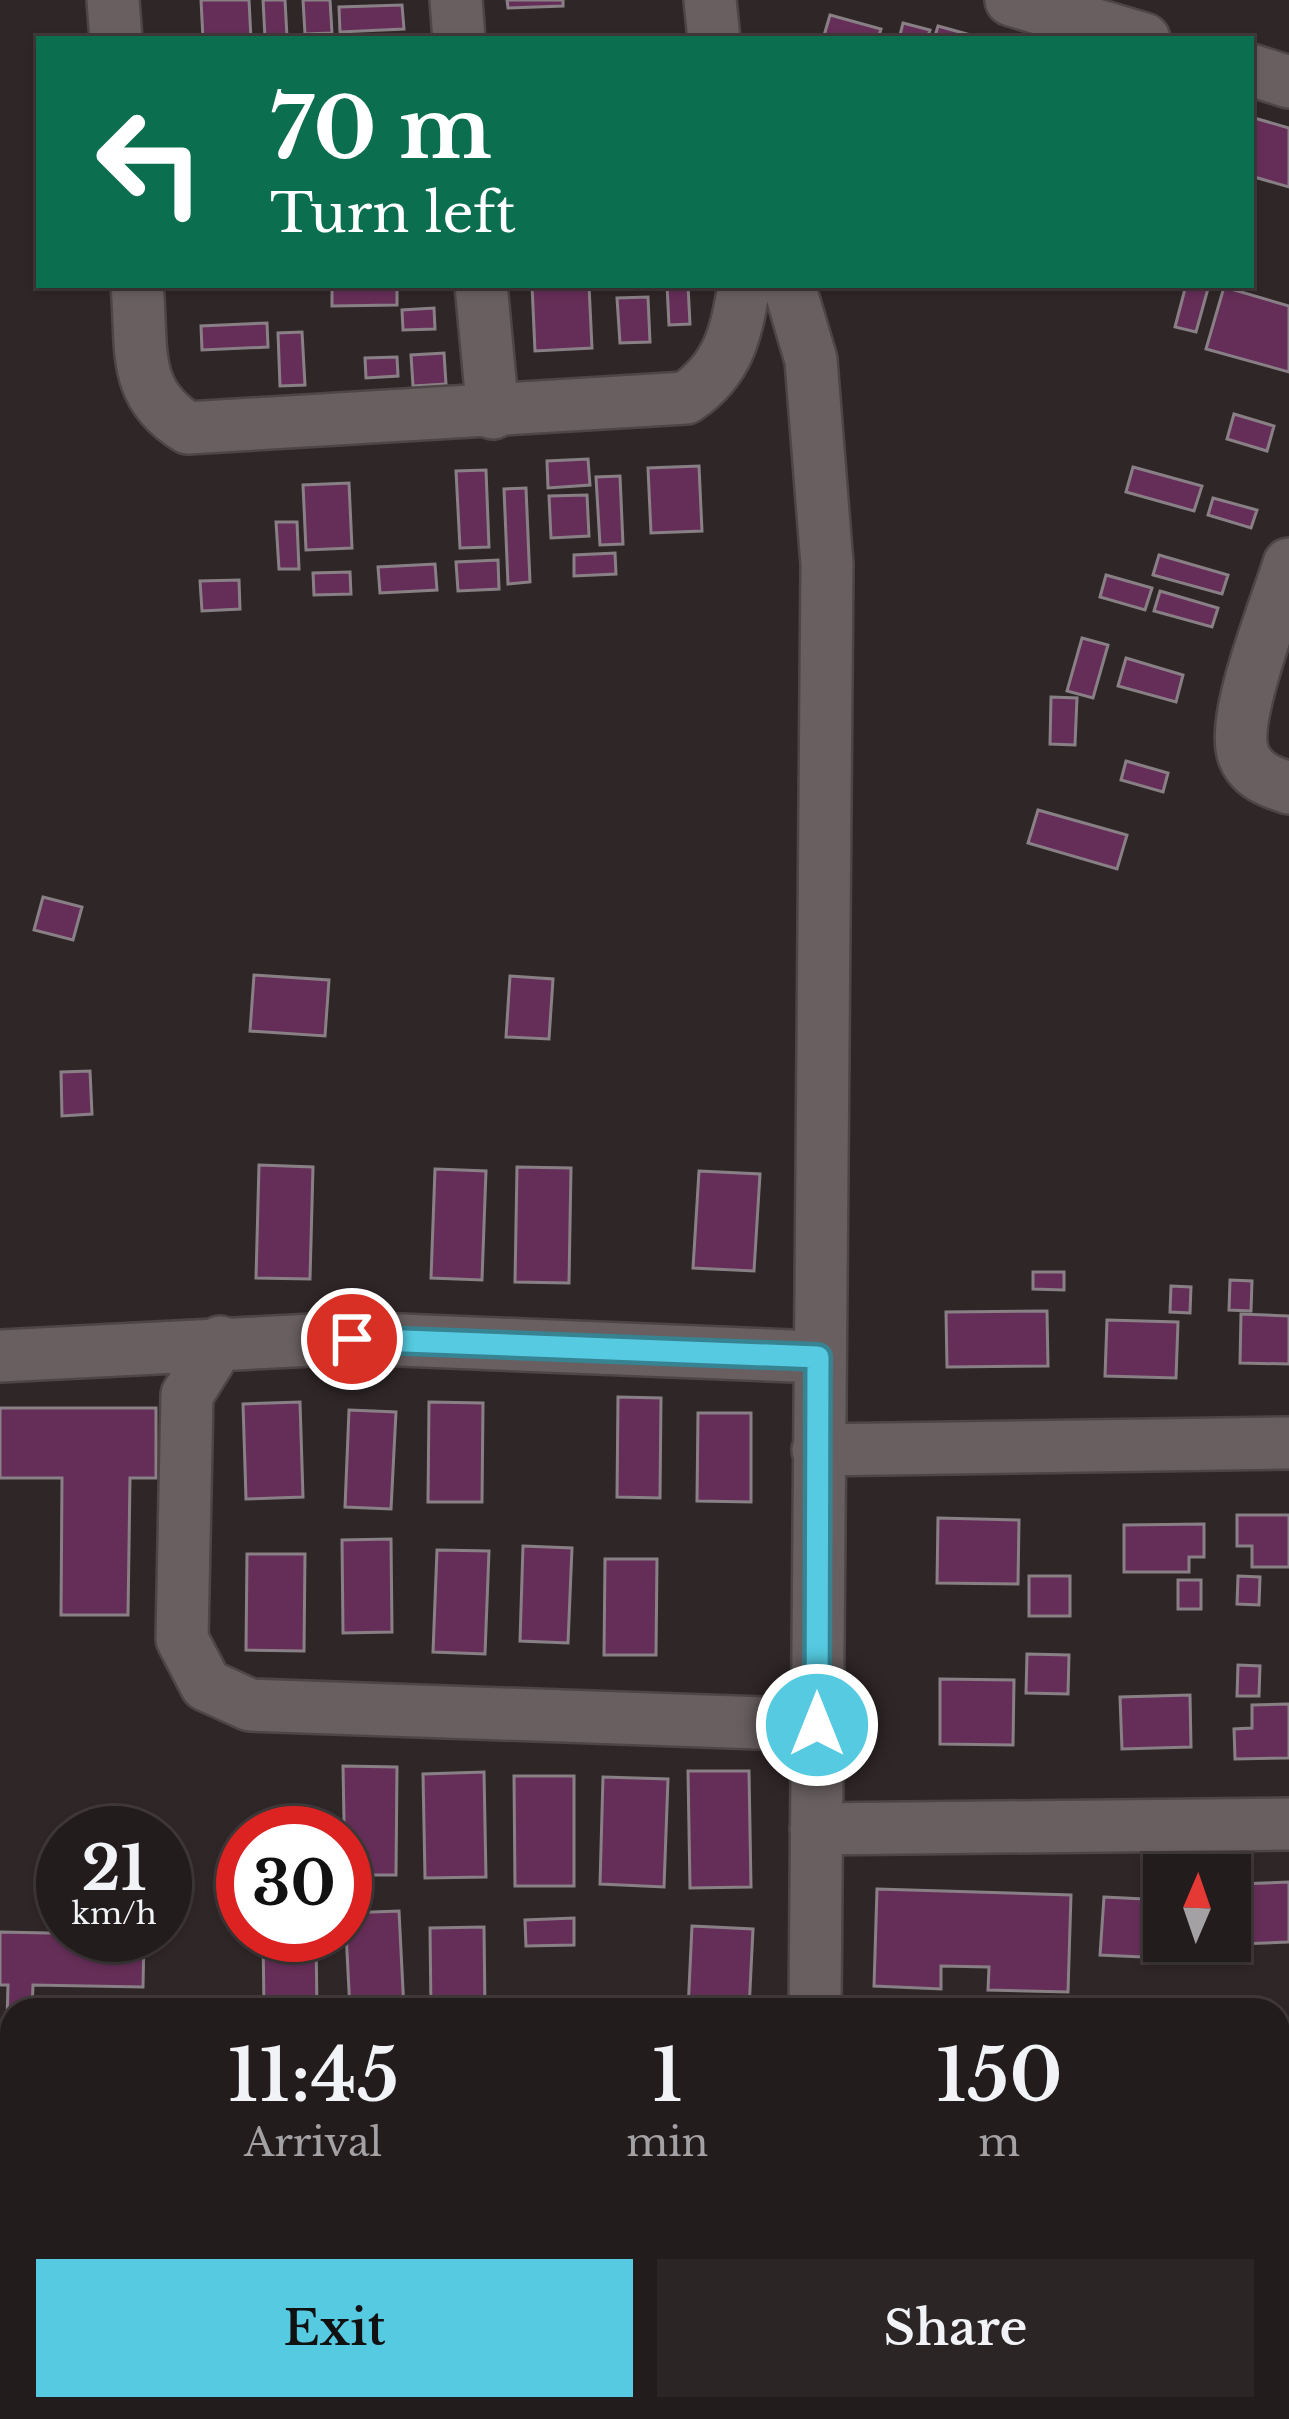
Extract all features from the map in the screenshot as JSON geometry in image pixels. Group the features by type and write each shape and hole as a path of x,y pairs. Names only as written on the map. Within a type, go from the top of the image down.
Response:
{"street":[{"path":"113,0 116,36"},
{"path":"456,0 459,36"},
{"path":"710,0 714,36"},
{"path":"1011,0 1134,36"},
{"path":"137,288 146,389 158,410 188,428 686,398 708,383 730,355 743,288"},
{"path":"482,288 493,412"},
{"path":"790,288 812,360 827,564 815,1998"},
{"path":"1289,564 1240,726 1244,757 1264,780 1289,788"},
{"path":"0,1357 220,1342 352,1339 818,1357"},
{"path":"220,1342 187,1395 182,1639 206,1685 250,1705 817,1725"},
{"path":"818,1450 1289,1443"},
{"path":"816,1829 1289,1824"}],"building":[{"path":"201,0 249,0 251,36 203,36"},
{"path":"263,0 285,0 287,36 265,36"},
{"path":"303,0 330,0 332,33 305,34"},
{"path":"507,0 563,0 563,6 508,8"},
{"path":"402,5 404,29 340,32 339,7"},
{"path":"830,15 881,29 879,36 824,36"},
{"path":"903,23 930,30 928,36 900,36"},
{"path":"938,26 974,36 935,36"},
{"path":"1254,118 1289,128 1289,187 1254,177"},
{"path":"332,288 397,288 397,305 332,306"},
{"path":"532,288 589,288 592,348 535,351"},
{"path":"667,288 688,288 690,324 669,325"},
{"path":"1185,288 1208,288 1196,332 1175,327"},
{"path":"1224,288 1289,306 1289,372 1206,349"},
{"path":"648,297 650,342 620,343 617,298"},
{"path":"434,308 435,329 403,330 402,310"},
{"path":"267,323 268,347 202,350 201,326"},
{"path":"302,332 305,385 280,386 278,333"},
{"path":"444,353 446,384 413,386 411,355"},
{"path":"397,357 398,376 366,378 365,358"},
{"path":"1234,414 1274,426 1267,451 1227,439"},
{"path":"588,459 590,485 548,488 547,461"},
{"path":"699,466 702,531 651,533 648,468"},
{"path":"1133,467 1202,486 1194,511 1126,492"},
{"path":"486,470 489,547 460,548 456,471"},
{"path":"620,476 623,544 600,545 596,477"},
{"path":"349,483 352,548 306,550 303,485"},
{"path":"526,488 530,582 508,584 504,489"},
{"path":"587,495 589,536 551,538 549,496"},
{"path":"1213,498 1257,510 1251,528 1208,515"},
{"path":"276,522 297,522 299,569 279,569"},
{"path":"615,553 616,574 574,576 574,555"},
{"path":"1159,555 1228,575 1222,594 1153,575"},
{"path":"498,560 499,589 458,591 456,562"},
{"path":"435,564 437,590 380,593 378,567"},
{"path":"350,572 351,594 314,595 313,573"},
{"path":"1106,575 1152,588 1145,610 1100,597"},
{"path":"239,580 240,609 202,611 200,581"},
{"path":"1160,591 1218,608 1212,627 1154,611"},
{"path":"1082,638 1108,645 1093,698 1067,691"},
{"path":"1126,658 1183,675 1176,702 1118,686"},
{"path":"1051,697 1077,698 1075,745 1050,744"},
{"path":"1126,761 1168,773 1163,792 1121,780"},
{"path":"1038,810 1127,835 1117,869 1028,843"},
{"path":"43,897 82,907 73,940 34,930"},
{"path":"254,975 329,980 325,1036 250,1031"},
{"path":"510,976 553,979 549,1039 506,1037"},
{"path":"90,1071 92,1114 62,1116 61,1072"},
{"path":"259,1165 313,1167 310,1279 256,1278"},
{"path":"517,1167 571,1168 569,1283 515,1282"},
{"path":"435,1169 486,1171 482,1280 431,1278"},
{"path":"699,1171 760,1174 754,1271 693,1268"},
{"path":"1033,1272 1064,1272 1064,1290 1033,1289"},
{"path":"1230,1280 1252,1281 1251,1311 1229,1310"},
{"path":"1171,1286 1191,1287 1190,1313 1170,1312"},
{"path":"1047,1311 1048,1366 947,1367 946,1312"},
{"path":"1241,1314 1289,1316 1289,1364 1240,1363"},
{"path":"1107,1320 1178,1322 1176,1378 1105,1376"},
{"path":"618,1397 661,1398 660,1498 617,1497"},
{"path":"300,1402 303,1497 246,1499 243,1404"},
{"path":"429,1402 483,1403 482,1502 428,1502"},
{"path":"0,1408 156,1408 156,1478 130,1478 128,1615 61,1615 62,1478 0,1478"},
{"path":"349,1410 396,1412 391,1509 345,1507"},
{"path":"698,1413 751,1413 751,1502 697,1501"},
{"path":"1237,1515 1289,1515 1289,1567 1252,1567 1252,1546 1237,1546"},
{"path":"938,1518 1019,1520 1018,1584 937,1583"},
{"path":"1204,1524 1204,1557 1189,1557 1189,1572 1124,1572 1124,1525"},
{"path":"391,1539 392,1632 343,1633 342,1540"},
{"path":"523,1546 572,1548 568,1643 520,1641"},
{"path":"437,1550 489,1551 485,1654 433,1652"},
{"path":"247,1554 305,1554 304,1651 246,1650"},
{"path":"605,1559 657,1559 656,1655 604,1655"},
{"path":"1029,1576 1070,1576 1070,1616 1029,1616"},
{"path":"1238,1576 1260,1577 1259,1605 1237,1604"},
{"path":"1178,1580 1201,1580 1201,1609 1178,1609"},
{"path":"1027,1654 1069,1655 1068,1694 1026,1693"},
{"path":"1238,1665 1260,1666 1259,1696 1237,1696"},
{"path":"940,1679 1014,1680 1013,1745 940,1744"},
{"path":"1190,1695 1191,1747 1122,1749 1120,1697"},
{"path":"1289,1704 1289,1758 1235,1759 1234,1729 1252,1728 1252,1705"},
{"path":"343,1766 397,1767 396,1875 372,1875 372,1806 344,1806"},
{"path":"688,1771 749,1771 751,1887 690,1888"},
{"path":"484,1772 486,1877 425,1878 423,1774"},
{"path":"514,1776 574,1776 574,1886 515,1886"},
{"path":"603,1777 668,1779 664,1887 600,1884"},
{"path":"1289,1882 1289,1942 1251,1944 1251,1883"},
{"path":"877,1889 1071,1895 1068,1992 988,1990 989,1967 941,1966 941,1989 874,1986"},
{"path":"1104,1897 1143,1899 1143,1957 1100,1955"},
{"path":"399,1911 403,1998 349,1998 348,1962 372,1962 372,1912"},
{"path":"574,1918 574,1945 526,1946 525,1920"},
{"path":"692,1926 753,1929 750,1998 689,1998"},
{"path":"484,1927 485,1998 431,1998 430,1928"},
{"path":"0,1932 36,1933 36,1962 143,1962 143,1987 33,1985 32,1998 8,1998 8,1985 0,1985"},
{"path":"263,1962 316,1962 317,1998 264,1998"}],"route":[{"path":"352,1339 818,1357 817,1725"}]}
